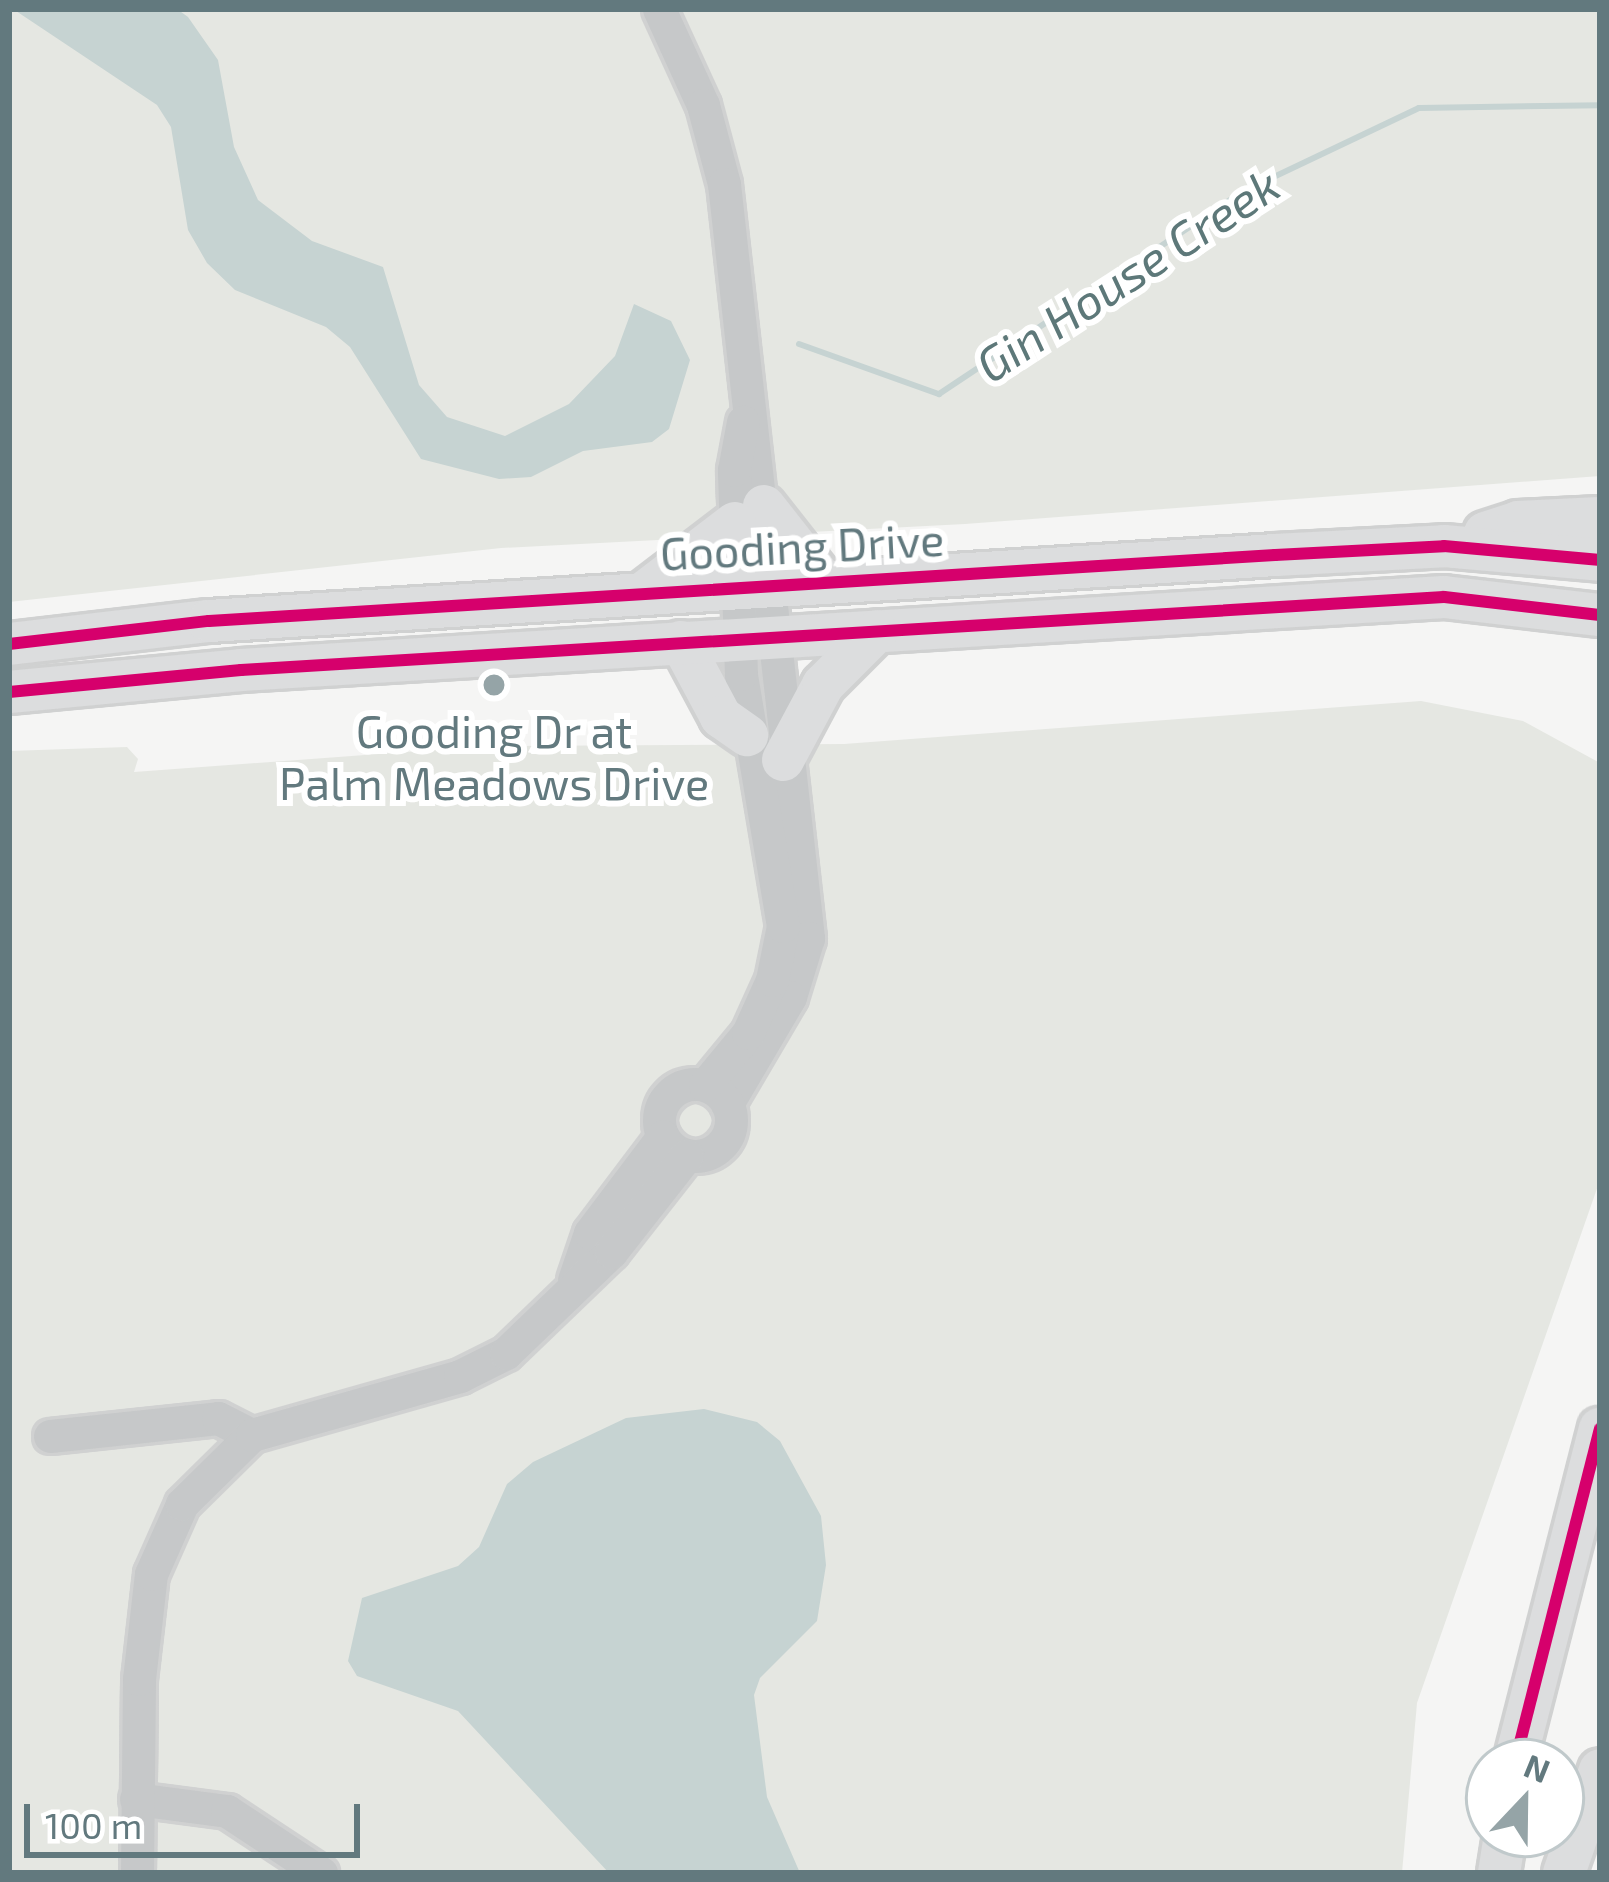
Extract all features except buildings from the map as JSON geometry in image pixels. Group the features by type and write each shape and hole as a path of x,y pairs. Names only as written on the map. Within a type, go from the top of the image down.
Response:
{"main road":[{"path":"646,591 749,515 823,581"},
{"path":"1444,546 1518,522 1600,518"},
{"name":"Gooding Drive","path":"9,644 209,620 1444,546 1600,560"},
{"name":"Gooding Drive","path":"9,692 681,642 1444,597 1600,615"},
{"path":"783,760 823,685 877,631"},
{"path":"681,642 721,717 747,735"},
{"path":"1521,1738 1600,1429"},
{"path":"1564,1873 1600,1770"}],"street":[{"path":"659,9 703,105 724,184 746,402 756,638 747,735 783,926 772,980 716,1094 727,1137 710,1153 675,1146"},
{"path":"716,1094 790,998 808,938 783,760 756,638"},
{"path":"675,1146 667,1097 684,1085 716,1094"},
{"path":"137,1873 136,1799 151,1574 182,1504 252,1435 460,1376 506,1353 574,1280 590,1233 675,1146"},
{"path":"50,1436 218,1418 252,1435"},
{"path":"136,1799 227,1810 320,1873"}],"shaded area":[{"path":"9,9 1600,9 1600,476 965,524 501,548 9,602"},
{"path":"13,9 177,9 188,17 218,60 234,147 258,200 312,241 383,267 419,385 447,417 505,436 569,404 615,356 634,304 671,321 690,360 669,429 652,442 583,451 531,477 499,479 421,459 350,347 326,327 235,290 207,263 188,230 171,127 157,105"},
{"path":"1421,701 1523,721 1600,763 1600,1180 1417,1703 1402,1873 9,1873 9,751 127,747 138,759 134,772 486,746 844,744"},
{"path":"704,1409 757,1422 780,1441 821,1516 826,1565 817,1621 760,1678 754,1695 767,1797 800,1873 609,1873 458,1711 357,1676 348,1661 362,1598 458,1566 479,1547 507,1484 533,1462 626,1418"}],"waterway":[{"name":"Gin House Creek","path":"799,344 939,394 1240,193 1419,108 1600,105"}],"cycle path":[{"path":"9,644 209,621 1444,546 1600,560"},
{"path":"9,692 241,670 1444,597 1600,615"},
{"path":"1521,1738 1600,1429"}],"place":[{"name":"Gooding Dr at Palm Meadows Drive","path":"494,685"}]}
